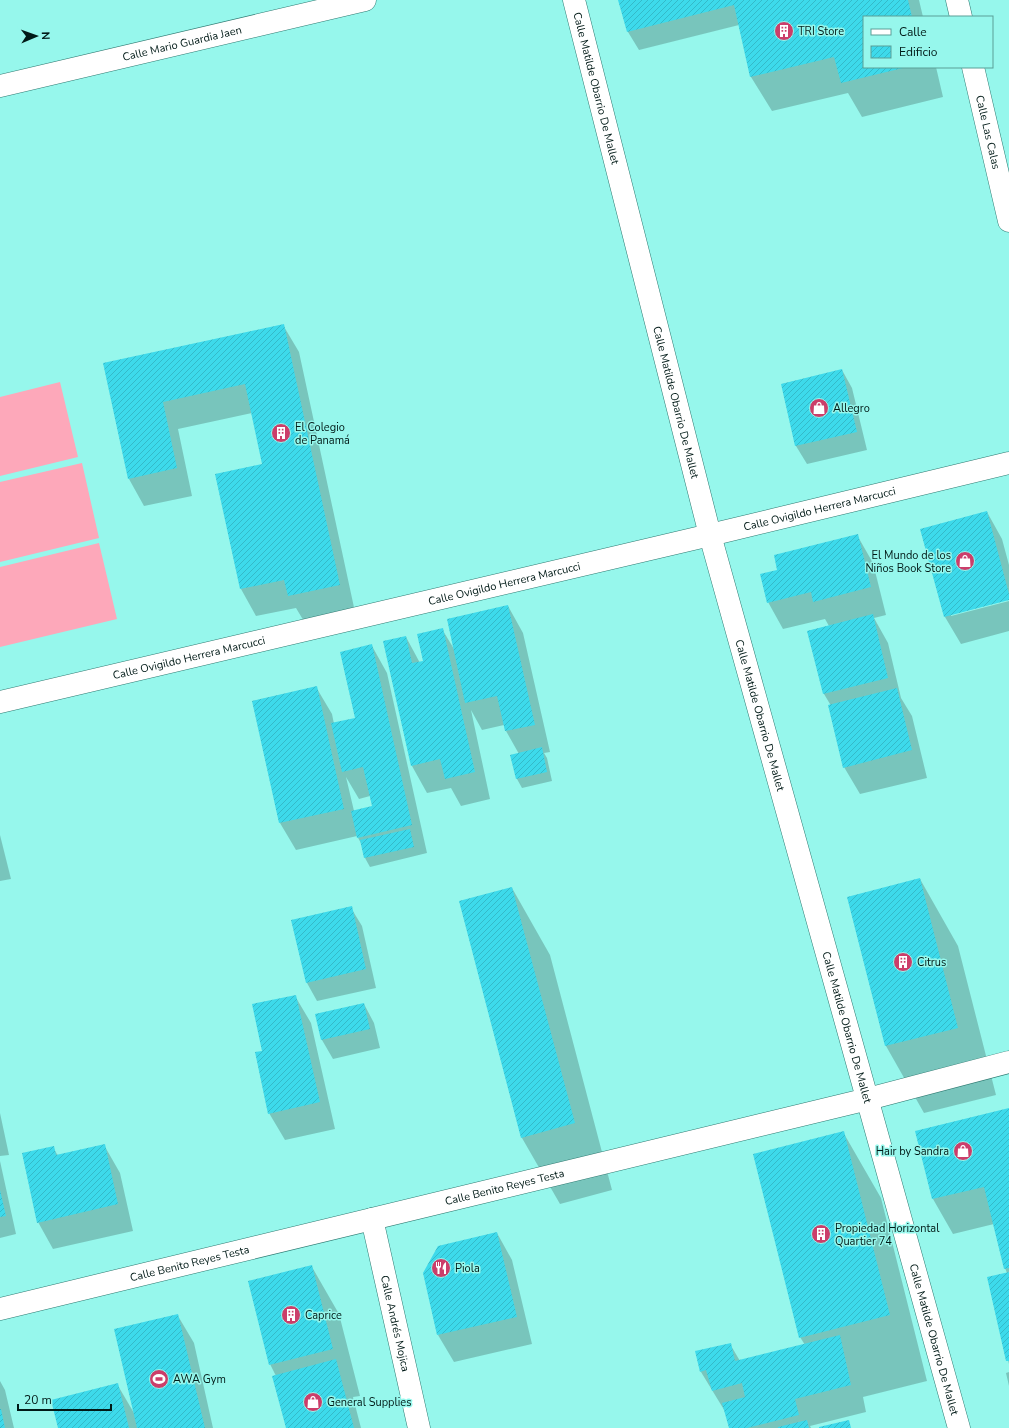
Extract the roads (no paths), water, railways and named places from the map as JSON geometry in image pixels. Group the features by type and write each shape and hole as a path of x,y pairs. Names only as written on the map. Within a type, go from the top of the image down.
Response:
{"street":[{"name":"Calle Mario Guardia Jaen","path":"0,86 365,0"},
{"name":"Calle Matilde Obarrio De Mallet","path":"574,0 710,535 959,1428"},
{"path":"957,0 961,16"},
{"name":"Calle Las Calas","path":"973,68 1009,222"},
{"name":"Calle Ovigildo Herrera Marcucci","path":"0,702 1009,463"},
{"name":"Calle Benito Reyes Testa","path":"0,1309 868,1099 1009,1062"},
{"name":"Calle Andrés Mojica","path":"372,1219 419,1428"}],"place":[{"name":"TRI Store","path":"784,31"},
{"name":"Allegro","path":"819,408"},
{"name":"El Colegio de Panamá","path":"281,433"},
{"name":"El Mundo de los Niños Book Store","path":"965,561"},
{"name":"Citrus","path":"903,962"},
{"name":"Hair by Sandra","path":"963,1151"},
{"name":"Propiedad Horizontal Quartier 74","path":"821,1234"},
{"name":"Piola","path":"441,1268"},
{"name":"Caprice","path":"291,1315"},
{"name":"AWA Gym","path":"159,1379"},
{"name":"General Supplies","path":"313,1402"}]}
